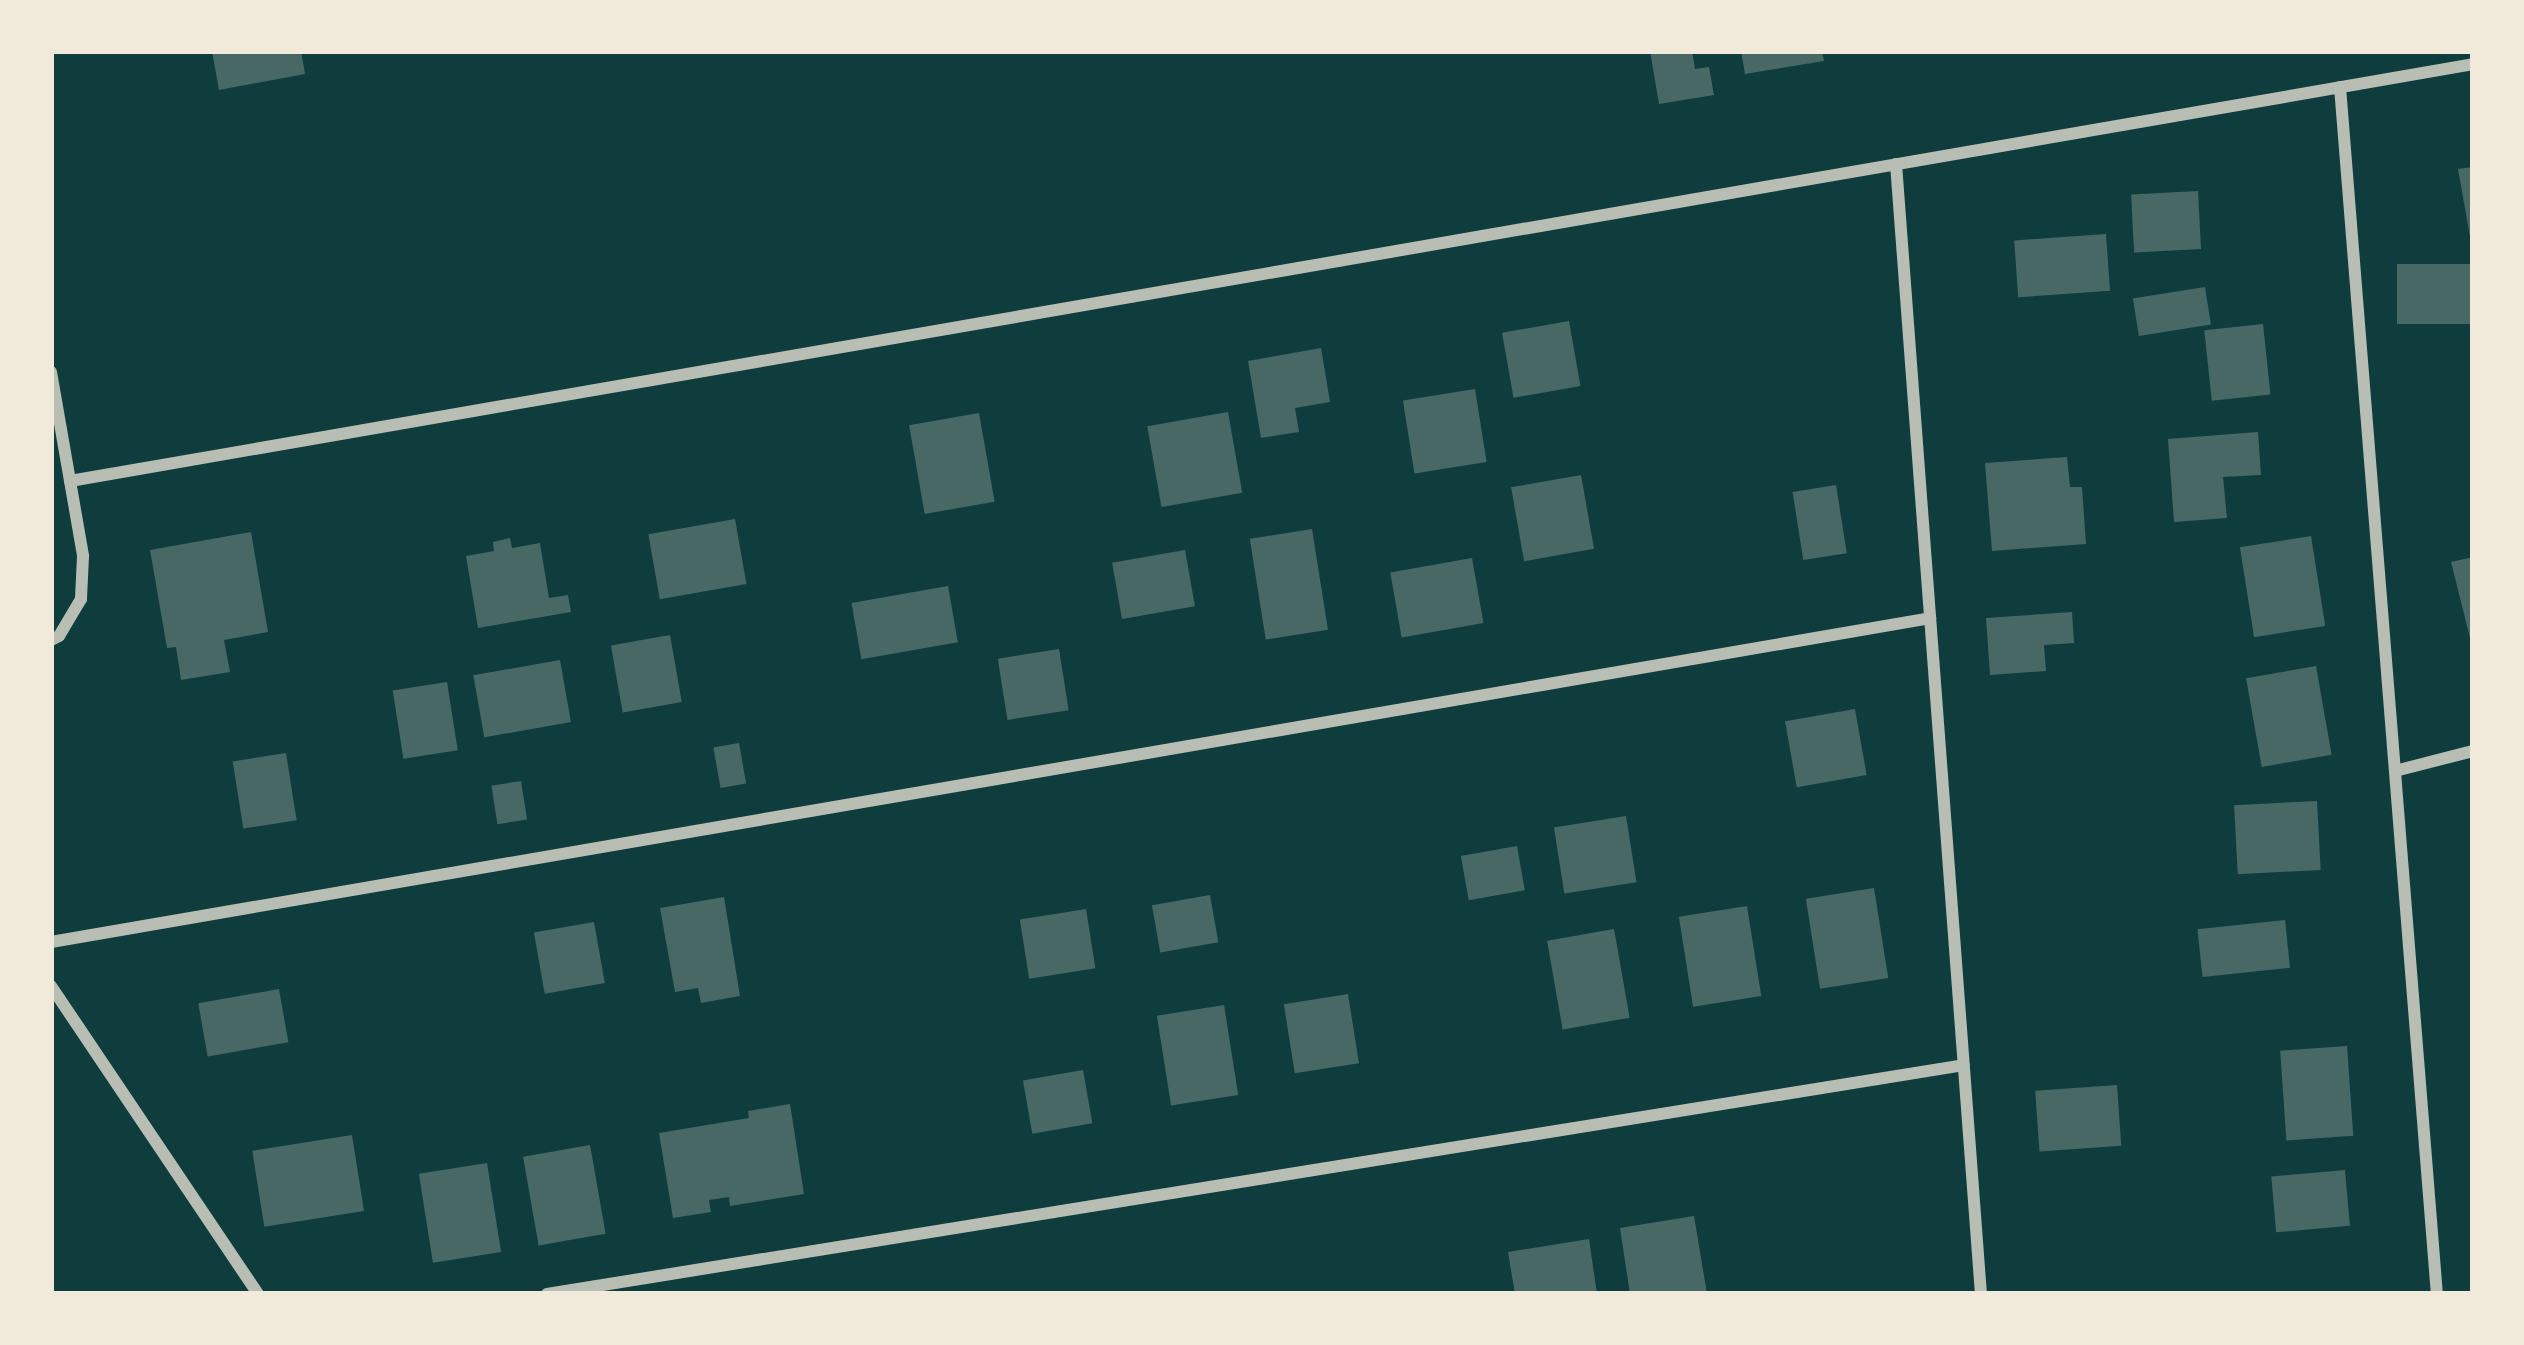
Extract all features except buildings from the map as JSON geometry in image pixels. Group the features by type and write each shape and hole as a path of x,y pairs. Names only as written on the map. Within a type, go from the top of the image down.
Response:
{"street":[{"path":"70,482 2473,64"},
{"path":"2340,87 2438,1294"},
{"path":"1896,164 1981,1294"},
{"path":"51,372 83,556 81,599 51,640"},
{"path":"51,942 1930,618"},
{"path":"2395,771 2473,751"},
{"path":"51,986 258,1294"},
{"path":"547,1294 1964,1065"}]}
